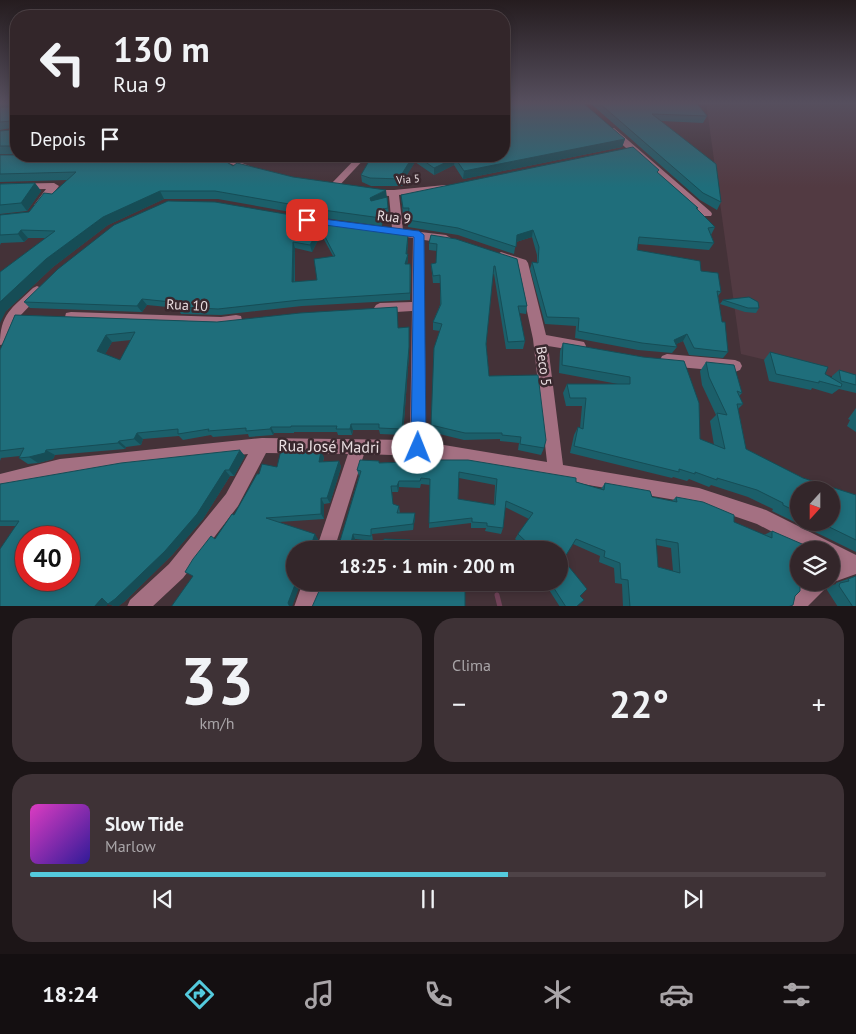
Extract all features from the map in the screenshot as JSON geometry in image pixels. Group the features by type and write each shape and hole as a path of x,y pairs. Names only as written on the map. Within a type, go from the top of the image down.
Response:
{"street":[{"path":"611,130 707,214"},
{"path":"616,153 633,149"},
{"path":"233,162 262,172"},
{"path":"334,186 357,162"},
{"path":"0,187 54,186 32,215"},
{"name":"Via 5","path":"360,191 394,193 452,186"},
{"path":"394,193 398,232"},
{"name":"Rua 9","path":"343,226 457,241"},
{"path":"418,448 419,235"},
{"name":"Beco 5","path":"494,254 522,263 540,339 556,470"},
{"path":"0,340 13,316 45,284"},
{"path":"371,309 420,306"},
{"path":"13,316 31,316"},
{"name":"Rua 10","path":"59,317 221,322 248,319"},
{"path":"540,339 594,349"},
{"path":"658,359 735,366"},
{"path":"137,606 176,571 232,500 262,445"},
{"name":"Rua José Madri","path":"0,482 60,467 262,445 418,448 556,470 699,496 760,516 809,541"},
{"path":"328,541 358,448"},
{"path":"840,557 856,565"},
{"path":"840,571 856,565"},
{"path":"304,606 310,591"},
{"path":"793,606 809,591"}],"shaded area":[{"path":"710,130 856,130 856,382 741,354"}],"building":[{"path":"10,130 10,146 0,146 0,131"},
{"path":"510,130 615,130 625,139 510,162"},
{"path":"631,130 673,130 716,164 721,202 703,193"},
{"path":"633,147 659,170 657,172 698,208 696,208 715,227 708,228 714,243 639,237 637,250 700,261 701,271 718,273 721,292 717,291 722,322 725,322 728,352 694,348 687,334 674,340 677,347 642,343 578,331 579,318 547,317 532,262 538,263 539,247 533,230 517,235 516,247 458,228 408,220 409,208 403,208 401,195"},
{"path":"0,155 10,155 10,162 227,162 233,166 237,163 293,177 386,190 370,198 371,201 387,197 388,208 383,209 381,218 215,191 160,191 103,217 46,259 0,302 0,272 55,231 21,230 18,234 0,235 0,215 29,212 44,193 52,194 76,172 0,174"},
{"path":"369,162 409,162 400,177 403,177 401,179 370,178 361,175"},
{"path":"426,162 447,162 434,168"},
{"path":"458,162 509,162 464,171"},
{"path":"35,183 21,203 0,205 0,184"},
{"path":"168,201 215,202 408,235 406,254 408,254 405,264 410,264 410,293 300,300 218,309 177,307 181,303 142,299 137,306 24,302 58,269 114,225","holes":["320,227 335,256 314,259 317,280 292,282 293,242 310,245"]},
{"path":"431,235 456,239 517,259 527,306 518,306 525,341 508,342 494,266 486,344 489,376 538,375 546,440 544,448 520,444 521,437 502,435 502,433 465,433 431,425 434,348 442,324 433,322 441,304 440,275 433,276 431,264 436,263 437,244 429,243"},
{"path":"749,297 758,302 759,308 748,308 723,300"},
{"path":"397,307 398,328 409,327 402,429 379,428 379,424 351,424 350,429 336,429 337,426 291,426 246,431 246,428 208,431 209,429 178,434 178,429 137,433 134,439 119,441 118,443 46,450 45,453 29,457 19,458 24,448 0,451 0,350 15,315 217,322 300,313","holes":["135,332 120,360 97,351 106,335"]},
{"path":"563,343 643,357 684,361 699,403 700,439 725,449 717,413 727,415 709,377 706,362 734,365 742,393 737,391 743,404 737,404 746,449 812,481 790,481 790,508 757,490 717,478 717,480 695,472 695,474 679,469 679,472 574,446 578,427 583,429 586,398 570,398 567,384 630,384 630,377 562,365"},
{"path":"770,352 828,367 825,374 842,384 841,387 819,381 819,383 776,374"},
{"path":"839,370 856,375 856,385 841,381"},
{"path":"240,450 229,470 225,470 197,514 165,551 108,604 102,598 95,606 0,606 0,549 15,527 15,591 80,591 80,526 16,526 19,521 0,521 0,484 121,463"},
{"path":"281,450 321,451 319,462 339,461 327,498 321,498 321,514 266,518 315,534 312,541 286,541 286,591 293,591 288,603 290,606 172,606 193,576 185,572 193,559 211,536 215,539 232,514 234,515 257,474 259,474 262,464 277,467"},
{"path":"410,453 436,454 436,460 468,460 576,478 576,482 604,490 605,483 650,491 652,497 677,502 676,497 703,502 734,515 734,522 772,538 772,531 795,541 790,541 790,591 800,591 795,596 793,605 790,606 630,606 628,580 621,579 620,563 604,557 605,551 576,539 568,552 568,541 525,541 518,534 533,513 506,501 503,528 487,526 487,523 472,522 472,518 429,523 430,479 421,478 420,481 399,481 397,486 391,486 393,504 399,506 397,513 415,513 413,524 371,529 371,536 353,534 351,541 340,541 361,471 357,470 360,460 379,461 379,463 408,462","holes":["459,472 497,479 495,505 458,499","656,539 678,543 680,573 658,567"]},
{"path":"840,490 856,495 856,540 838,531 840,531"},
{"path":"384,539 410,540 410,541 384,541"},
{"path":"568,566 587,589 580,596 584,600 577,606 565,606 556,591 568,591"},
{"path":"856,576 856,606 852,606 840,588 840,583 849,581 848,579"},
{"path":"319,591 465,591 465,606 312,606"}],"waterway":[{"path":"497,595 500,606"}],"route":[{"path":"307,220 419,235 418,448"}]}
